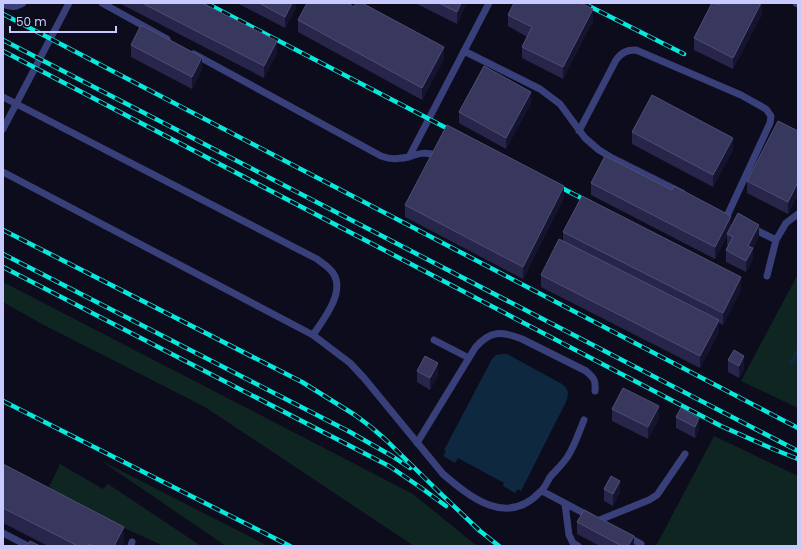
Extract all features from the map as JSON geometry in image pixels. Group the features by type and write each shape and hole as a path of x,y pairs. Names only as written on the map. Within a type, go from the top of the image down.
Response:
{"lane":[{"path":"3,4 9,7 23,3"},
{"path":"3,129 69,3"},
{"path":"102,3 171,41"},
{"path":"409,157 490,3"},
{"path":"185,49 380,156 395,159 427,153 436,155"},
{"path":"579,131 616,60 624,51 630,50 636,50 734,92 766,109 771,116 770,123 724,214 734,219"},
{"path":"464,51 540,89 560,104 579,131 599,150 686,195"},
{"path":"3,97 323,264 334,274 336,281 335,298 331,308 313,335"},
{"path":"3,172 313,335 350,363 443,474 457,486 487,505 497,508 515,508 533,499 542,491 551,476 568,455 584,420"},
{"path":"767,276 776,240 786,223 798,214"},
{"path":"748,226 776,240"},
{"path":"417,443 475,348 488,336 495,334 512,335 586,371 592,376 596,383 595,391"},
{"path":"434,340 469,358"},
{"path":"542,491 601,522 657,495 684,454"},
{"path":"565,504 569,535 573,543 578,546"},
{"path":"616,531 641,544"},
{"path":"3,533 18,544 28,546"}],"green space":[{"path":"798,274 798,408 741,381"},
{"path":"3,282 413,494 477,546 414,546 205,407 40,323 3,302"},
{"path":"714,436 798,476 798,546 656,546"},
{"path":"100,460 268,546 226,546"},
{"path":"60,464 103,489 108,484 201,546 164,546 46,493"}],"water":[{"path":"507,354 562,384 568,392 566,402 521,491 518,489 515,493 503,486 504,483 458,458 455,463 443,456 446,451 444,450 492,359 496,355"}],"building":[{"path":"142,3 202,3 277,41 264,66"},
{"path":"259,3 292,3 285,17"},
{"path":"307,3 348,3 354,7 356,3 362,3 444,47 422,88 298,20"},
{"path":"439,3 461,3 457,12"},
{"path":"514,3 581,3 593,9 563,67 522,47 532,27 508,15"},
{"path":"712,3 719,5 720,3 761,3 733,58 694,38"},
{"path":"141,25 202,57 192,77 131,45"},
{"path":"484,66 531,92 506,138 459,112"},
{"path":"652,95 733,138 713,175 632,132"},
{"path":"778,121 798,131 798,182 788,202 747,181"},
{"path":"447,125 564,186 523,267 405,205"},
{"path":"605,156 672,190 674,186 731,216 715,247 591,183"},
{"path":"582,196 741,277 723,313 563,232"},
{"path":"738,213 759,225 748,246 753,248 746,261 726,250 733,237 727,234"},
{"path":"559,239 719,320 700,356 541,275"},
{"path":"734,350 744,356 739,366 728,360"},
{"path":"425,356 438,363 430,378 417,371"},
{"path":"623,388 659,406 648,427 612,409"},
{"path":"681,408 699,418 695,427 676,417"},
{"path":"3,464 124,527 114,546 93,546 89,544 88,546 78,546 3,508"},
{"path":"611,476 620,481 613,494 604,489"},
{"path":"584,510 634,536 628,546 622,546 577,522"},
{"path":"30,541 40,546 27,546"}],"waterway":[{"path":"791,363 798,351"}],"railway":[{"path":"206,3 456,133"},
{"path":"583,3 684,54"},
{"path":"3,14 798,428"},
{"path":"3,40 798,451"},
{"path":"3,51 721,426 798,459"},
{"path":"554,184 591,203"},
{"path":"3,230 302,382 355,415 386,440 480,531 499,546"},
{"path":"3,254 350,432 410,468"},
{"path":"3,267 389,466 446,506"},
{"path":"3,401 290,546"}]}
